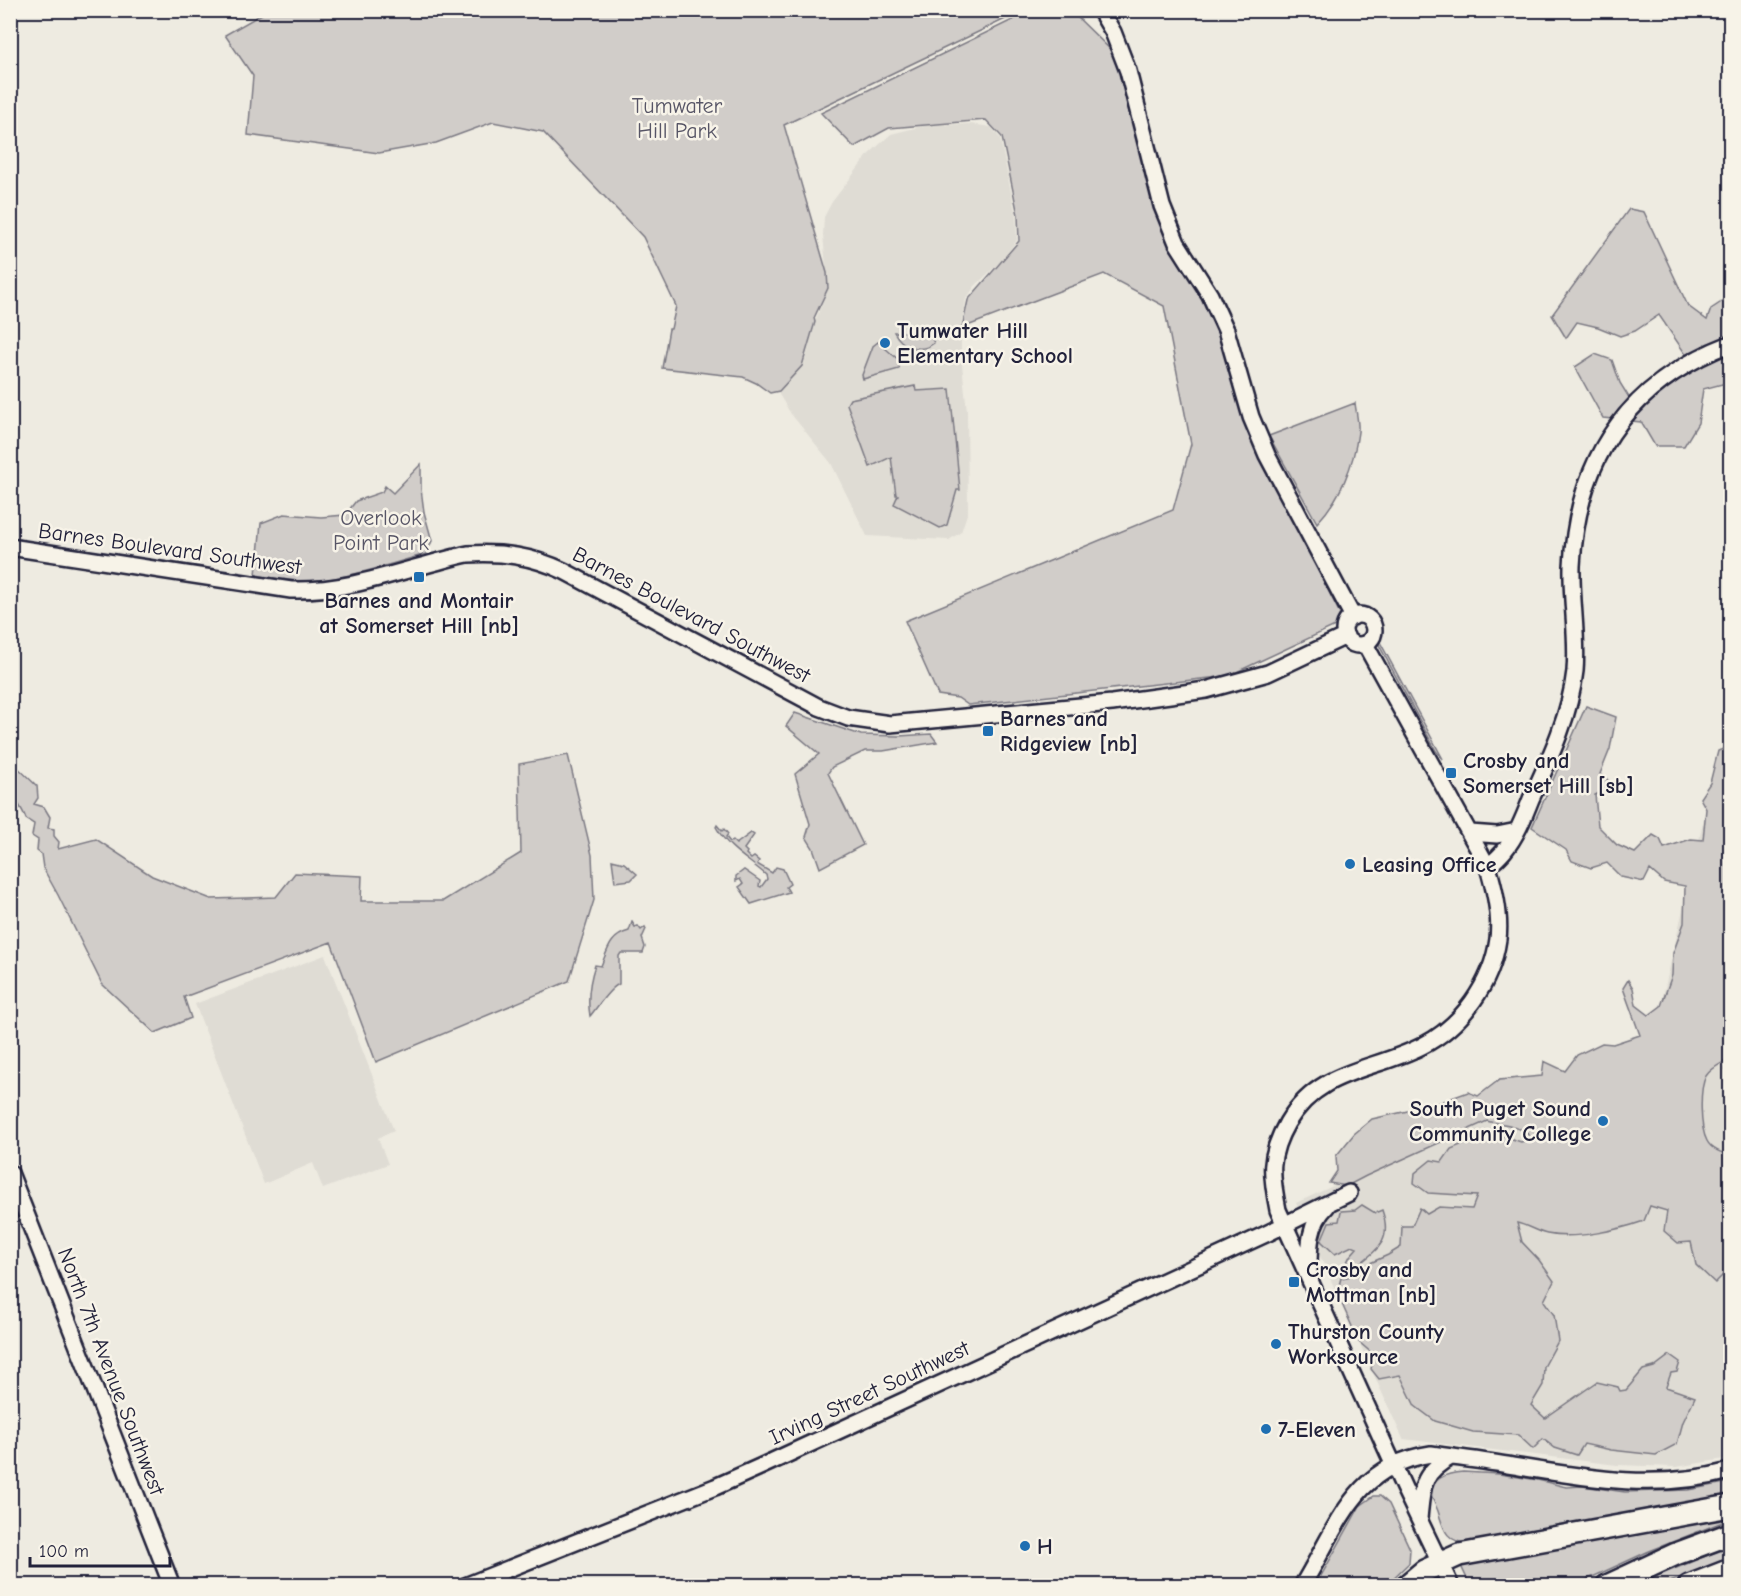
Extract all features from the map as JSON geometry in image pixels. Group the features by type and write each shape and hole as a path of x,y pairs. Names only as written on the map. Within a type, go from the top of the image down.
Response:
{"highway":[{"path":"1406,1586 1424,1572 1459,1555 1731,1506"},
{"path":"1607,1586 1676,1554 1731,1534"},
{"path":"1689,1586 1731,1570"}],"street":[{"path":"1100,10 1113,32 1128,71 1162,206 1177,243 1210,295 1226,330 1251,417 1266,455 1353,617"},
{"path":"1488,867 1505,850 1517,831 1560,733 1571,697 1576,645 1572,567 1576,524 1582,496 1590,476 1604,446 1634,405 1677,370 1704,354 1731,344"},
{"name":"Barnes Boulevard Southwest","path":"10,547 291,590 344,586 468,554 489,553 532,558 564,571 819,707 848,718 876,724 915,723 1090,706 1206,690 1268,673 1346,636"},
{"path":"1362,616 1372,623 1374,628 1372,637 1365,644 1355,644 1346,636 1346,624 1353,617 1362,616"},
{"path":"1365,644 1488,867 1494,889 1498,939 1491,967 1479,992 1450,1028 1420,1047 1318,1087 1301,1102 1283,1130 1276,1146 1271,1170 1278,1210 1451,1586"},
{"path":"1470,833 1497,836 1517,831"},
{"name":"North 7th Avenue Southwest","path":"10,1173 172,1586"},
{"name":"Irving Street Southwest","path":"465,1586 751,1471 1285,1225 1349,1193"},
{"path":"1309,1279 1309,1242 1313,1224 1322,1210 1332,1201"},
{"path":"1302,1586 1360,1489 1374,1476 1413,1457 1431,1454 1593,1479 1634,1483 1681,1480 1731,1471"},
{"path":"1419,1520 1422,1488 1426,1478 1437,1465 1451,1457"}],"shaded area":[{"name":"Tumwater Hill Elementary School","path":"970,124 991,127 1000,138 1016,216 1017,240 966,299 961,331 961,355 967,411 968,511 961,532 949,540 867,536 831,463 791,414 778,393 804,364 816,319 828,288 823,235 824,217 832,202 869,154 891,134 927,125"},
{"name":"South Puget Sound Community College","path":"1730,756 1730,1458 1676,1467 1617,1465 1403,1439 1296,1203 1653,1039 1717,762"},
{"path":"325,955 394,1131 378,1138 388,1164 323,1189 313,1163 264,1184 195,1004"}],"green space":[{"name":"Tumwater Hill Park","path":"269,10 1022,11 784,125 827,273 828,288 814,318 815,322 802,366 779,391 770,393 743,377 662,368 676,306 643,237 543,132 493,122 436,143 379,153 248,135 253,76 225,35"},
{"path":"1031,11 1071,11 1118,57 1155,207 1182,265 1212,310 1245,424 1340,614 1335,626 1228,676 968,705 958,698 938,695 905,621 1173,510 1191,444 1164,306 1104,274 962,328 968,300 1019,241 1018,215 1002,137 986,120 889,128 854,147 821,113"},
{"path":"1629,209 1644,212 1688,306 1707,320 1711,309 1729,297 1730,299 1730,382 1703,389 1698,423 1684,446 1655,446 1641,422 1603,418 1575,367 1595,354 1612,360 1620,383 1633,404 1691,362 1659,315 1635,331 1620,336 1577,322 1566,338 1552,315"},
{"path":"927,328 934,343 923,348 906,345 894,332 917,332"},
{"path":"878,342 900,361 899,369 863,379 862,375 873,346"},
{"path":"915,386 916,391 950,389 960,490 957,490 947,525 940,528 894,504 898,495 896,495 891,457 870,467 847,404 850,399"},
{"path":"1355,403 1358,432 1353,457 1345,481 1333,503 1317,523 1269,436"},
{"name":"Overlook Point Park","path":"421,464 424,512 432,541 426,554 341,577 312,581 284,580 256,575 261,523 284,514 321,517 345,515 356,501 382,492 385,486 393,493"},
{"path":"1380,642 1443,759 1436,751 1379,645"},
{"name":"South Puget Sound Community College","path":"1586,706 1616,717 1610,749 1600,774 1616,786 1595,795 1598,826 1617,845 1635,853 1653,835 1660,839 1664,848 1691,839 1703,840 1706,809 1700,798 1710,783 1718,751 1730,746 1730,1072 1726,1070 1729,1059 1708,1073 1702,1090 1701,1109 1707,1141 1717,1151 1730,1155 1730,1268 1715,1283 1696,1265 1691,1242 1678,1243 1664,1231 1667,1211 1650,1206 1644,1221 1609,1231 1583,1235 1547,1234 1517,1223 1522,1242 1554,1281 1544,1301 1554,1315 1558,1341 1544,1367 1543,1385 1531,1405 1545,1418 1597,1382 1618,1387 1620,1391 1626,1390 1643,1370 1654,1367 1670,1355 1680,1362 1677,1372 1671,1373 1666,1387 1695,1397 1683,1422 1677,1444 1656,1455 1611,1450 1584,1444 1577,1455 1555,1448 1543,1439 1533,1449 1518,1435 1473,1432 1435,1421 1415,1406 1400,1375 1379,1379 1371,1369 1374,1355 1359,1342 1337,1293 1341,1278 1356,1275 1368,1264 1401,1247 1402,1226 1412,1226 1420,1208 1427,1214 1439,1207 1472,1209 1477,1196 1428,1193 1414,1183 1415,1173 1431,1160 1442,1162 1451,1149 1491,1132 1521,1142 1531,1139 1524,1129 1487,1121 1347,1186 1329,1183 1337,1171 1336,1156 1354,1134 1372,1119 1430,1106 1468,1092 1478,1096 1499,1080 1542,1076 1544,1061 1565,1071 1577,1055 1602,1043 1613,1044 1640,1035 1623,988 1628,980 1633,988 1636,1005 1649,1015 1661,1006 1672,975 1673,953 1684,923 1685,886 1664,882 1650,870 1644,882 1621,877 1607,863 1591,868 1572,861 1566,850 1532,827"},
{"path":"795,713 861,735 931,734 937,742 883,751 865,751 832,767 828,773 863,845 820,868 813,848 806,837 810,824 795,774 819,754 786,726"},
{"path":"11,755 15,765 37,786 38,798 34,804 44,807 50,817 48,828 54,829 54,836 59,842 58,849 96,839 152,876 211,899 276,897 295,873 362,876 361,901 443,901 521,853 519,764 568,755 592,855 594,900 569,981 376,1062 331,942 184,997 191,1018 155,1033 102,984 43,868 41,854 37,851 38,840 32,836 34,824 26,819 13,794 10,780"},
{"path":"717,825 728,834 726,837 730,842 733,841 736,844 751,833 754,835 744,849 746,854 751,859 754,857 759,861 757,864 772,873 776,867 783,869 790,884 786,887 789,892 751,904 739,887 743,884 740,879 736,881 736,876 744,870 760,881 759,886 761,887 767,879 766,875 726,842 716,827"},
{"path":"612,860 624,863 637,874 631,880 615,882"},
{"path":"632,922 641,930 645,927 646,929 642,938 645,947 643,953 621,953 619,956 619,984 607,994 590,1016 589,990 595,965 601,966 611,944 618,936 629,931"},
{"path":"1362,1205 1375,1213 1382,1210 1386,1228 1385,1236 1378,1248 1358,1265 1347,1262 1357,1248 1352,1246 1335,1254 1321,1241 1329,1222 1339,1221 1341,1211 1355,1210"},
{"path":"1463,1472 1499,1474 1566,1487 1582,1486 1625,1492 1688,1490 1730,1482 1730,1500 1471,1544 1457,1541 1448,1535 1432,1498 1436,1481 1446,1475"},
{"path":"1374,1496 1380,1496 1389,1504 1410,1549 1409,1563 1386,1585 1316,1585 1360,1506"},
{"path":"1730,1511 1730,1519 1647,1552 1575,1585 1470,1585 1462,1568 1462,1564"},
{"path":"1730,1546 1730,1558 1663,1585 1635,1585"}],"place":[{"name":"Tumwater Hill Elementary School","path":"885,343"},
{"name":"Barnes and Montair at Somerset Hill [nb]","path":"419,577"},
{"name":"Barnes and Ridgeview [nb]","path":"988,731"},
{"name":"Crosby and Somerset Hill [sb]","path":"1451,773"},
{"name":"Leasing Office","path":"1350,864"},
{"name":"South Puget Sound Community College","path":"1603,1121"},
{"name":"Crosby and Mottman [nb]","path":"1294,1282"},
{"name":"Thurston County Worksource","path":"1276,1344"},
{"name":"7-Eleven","path":"1266,1429"},
{"name":"H","path":"1025,1546"}]}
